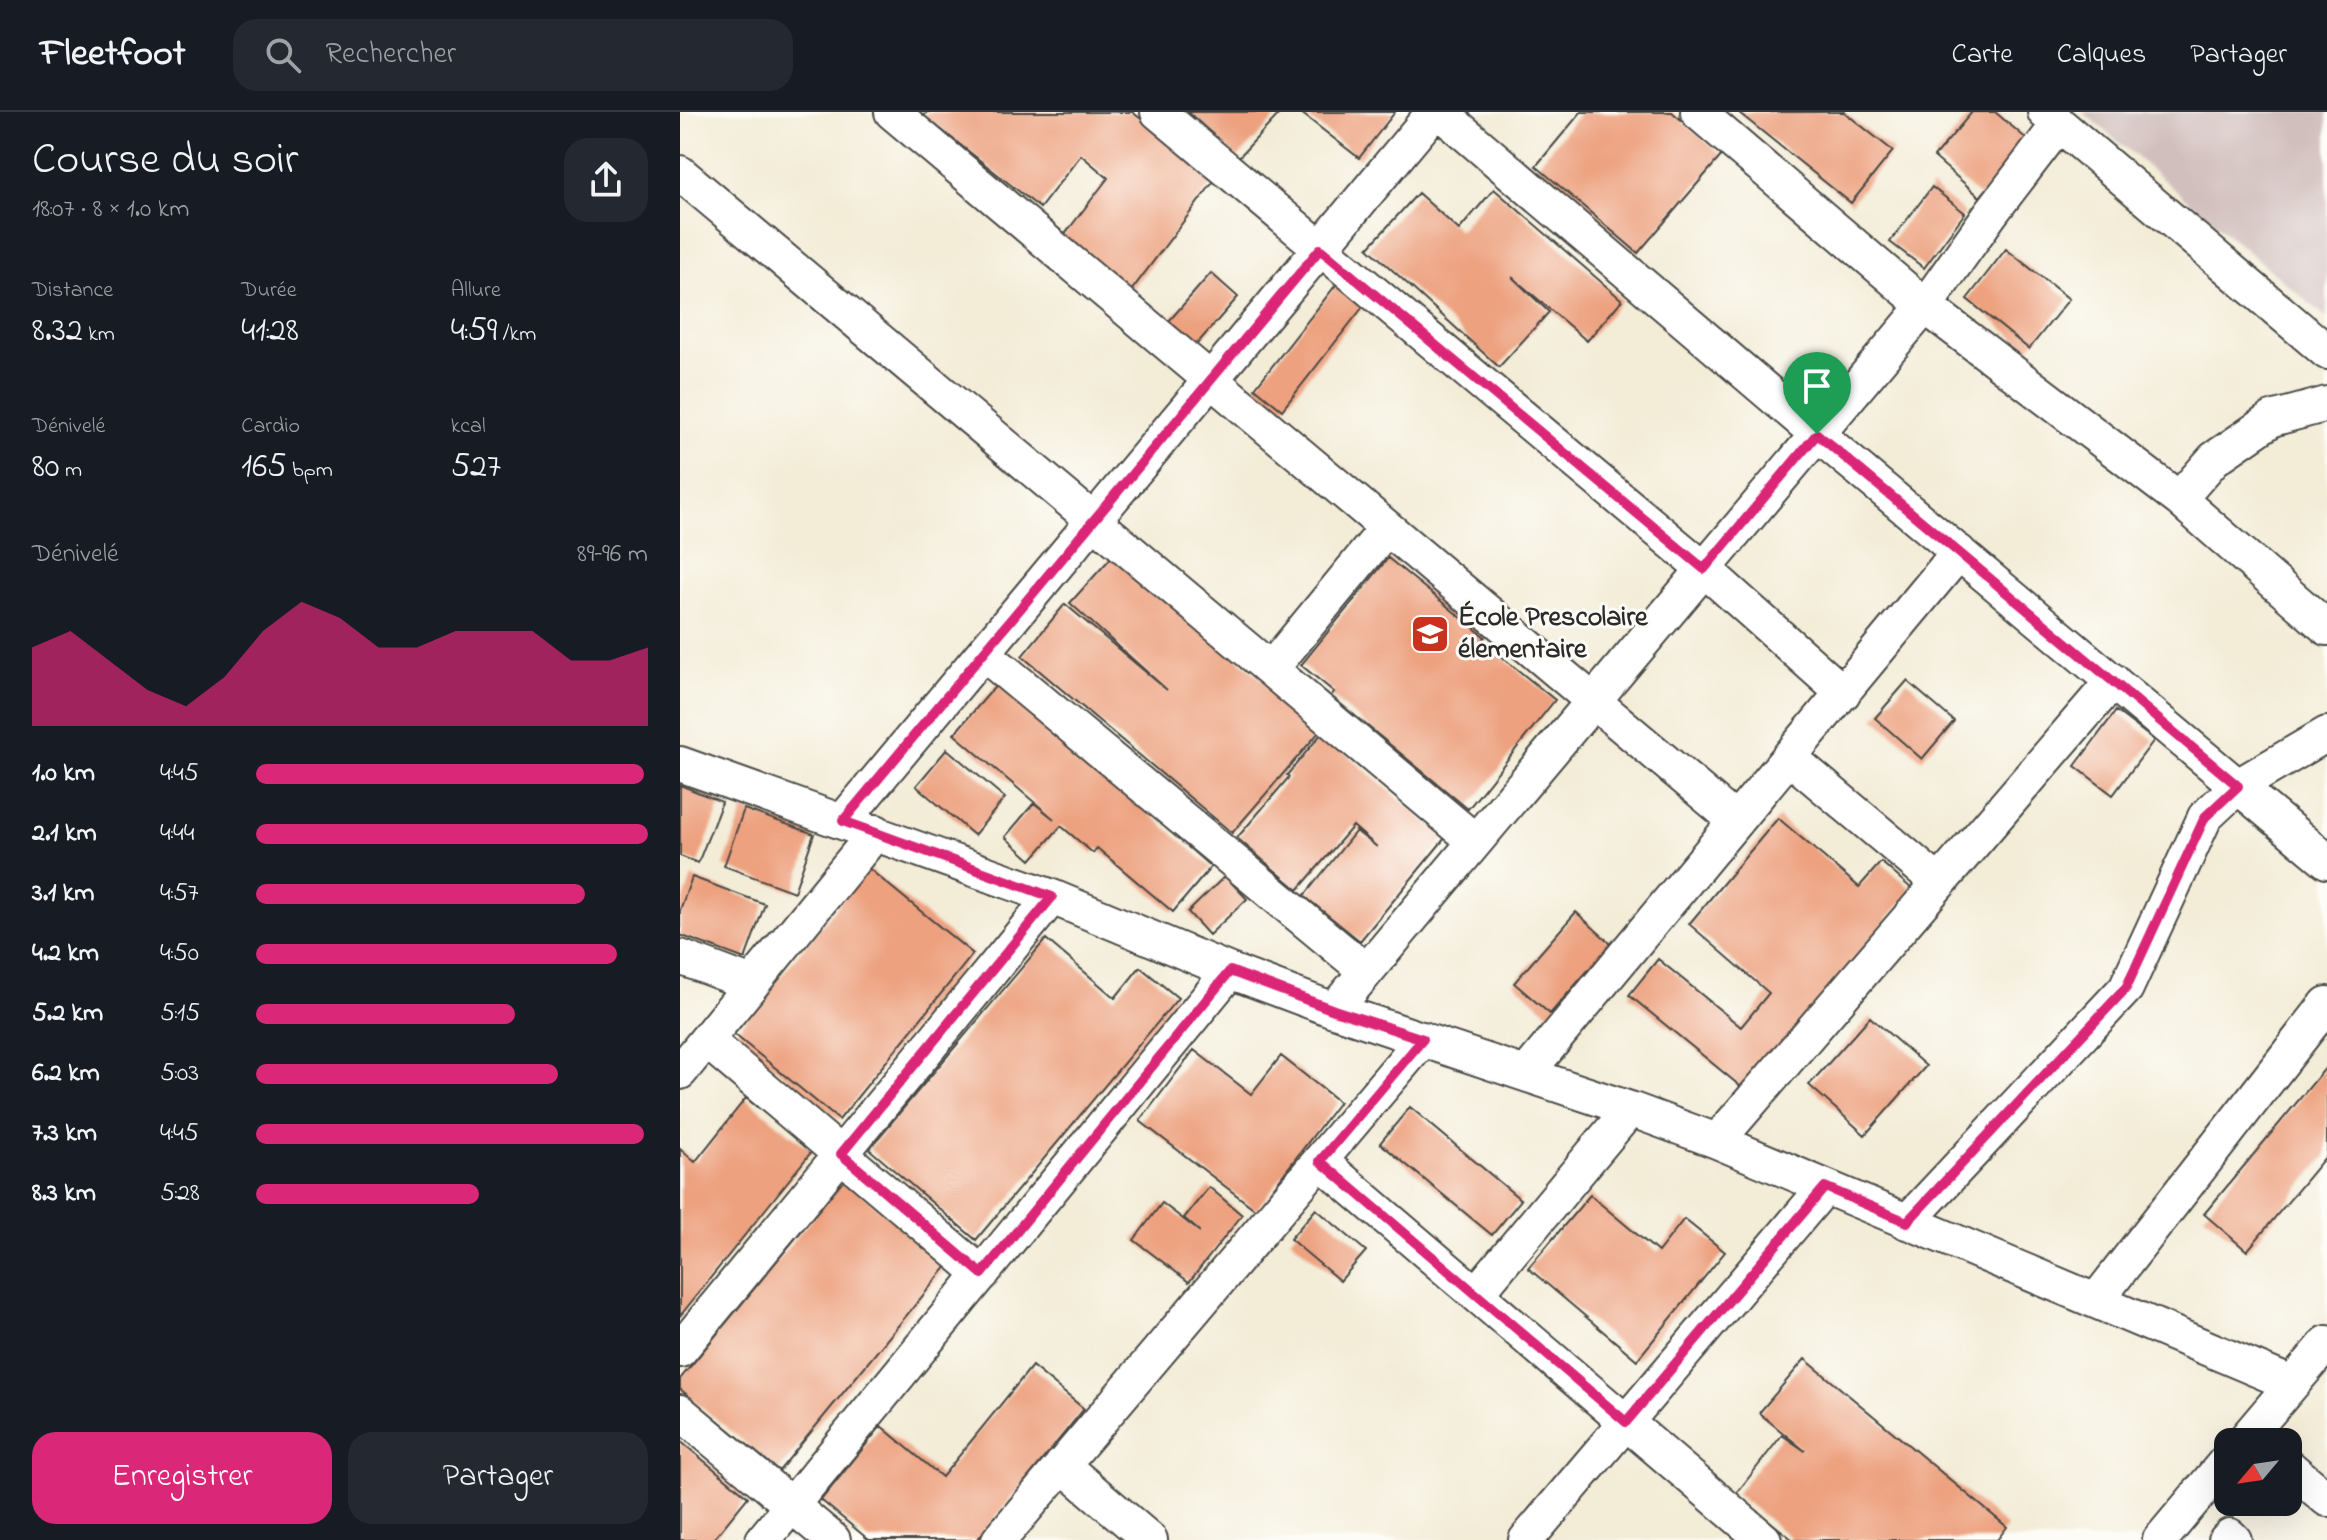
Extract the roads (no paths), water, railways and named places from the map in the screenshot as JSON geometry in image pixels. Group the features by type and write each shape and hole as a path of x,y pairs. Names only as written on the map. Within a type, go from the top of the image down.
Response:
{"street":[{"path":"893,112 1736,821"},
{"path":"1158,112 1704,569 1843,693"},
{"path":"843,821 1434,112"},
{"path":"1440,112 1817,434 2327,861"},
{"path":"1698,112 1925,306 2179,499 2327,628"},
{"path":"1334,1010 1925,306 2052,118 2327,352"},
{"path":"680,173 1475,841"},
{"path":"2179,499 2214,459 2272,419 2327,404"},
{"path":"1271,669 1387,528"},
{"path":"1526,1074 1959,552"},
{"path":"983,653 1366,971"},
{"path":"1717,1141 2113,681"},
{"path":"1907,1222 2126,988 2205,817 2238,786 2327,734"},
{"path":"1789,757 1939,883"},
{"path":"680,764 1052,897 1230,971 1334,1010 1717,1141 2292,1384"},
{"path":"680,1072 876,832"},
{"path":"680,1350 1052,897"},
{"path":"680,957 752,984"},
{"path":"763,1540 1230,971"},
{"path":"2096,1301 2327,1004"},
{"path":"999,1540 1423,1039"},
{"path":"706,1040 982,1274"},
{"path":"1476,1294 1630,1109"},
{"path":"1320,1161 1764,1540"},
{"path":"1526,1540 1825,1187"},
{"path":"2258,1428 2327,1343"},
{"path":"680,1412 833,1540"},
{"path":"1062,1465 1150,1540"},
{"path":"2302,1478 2327,1499"},
{"path":"2160,1540 2214,1479"},
{"path":"2226,1540 2230,1536 2234,1540"}],"place":[{"name":"École Prescolaire élementaire","path":"1430,634"}]}
